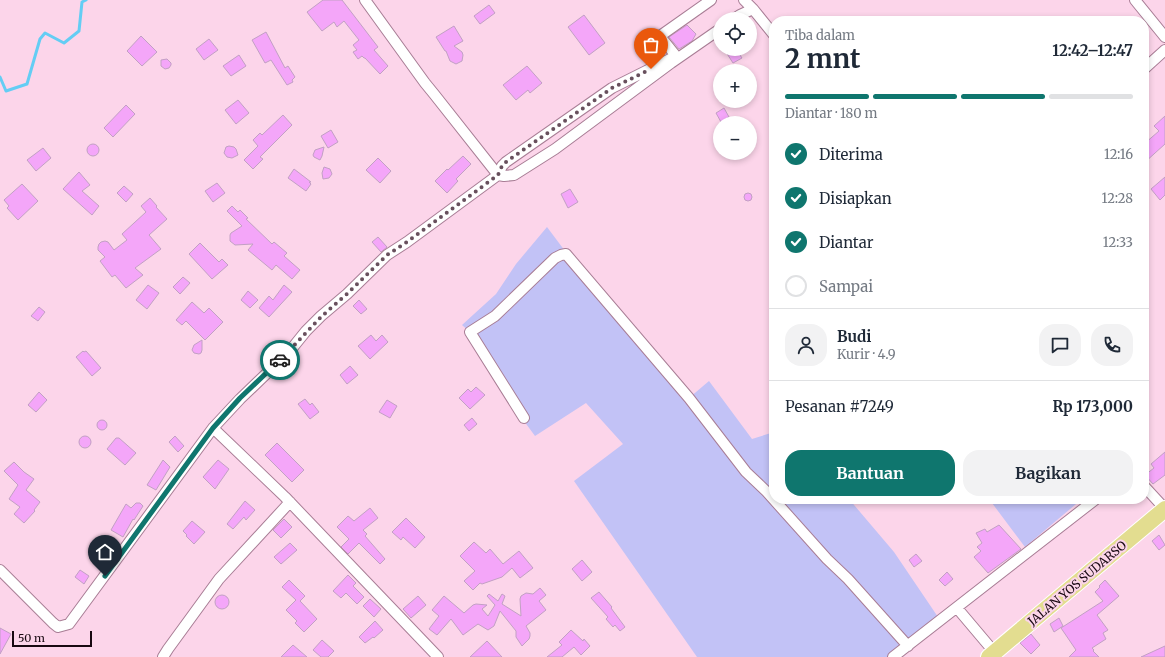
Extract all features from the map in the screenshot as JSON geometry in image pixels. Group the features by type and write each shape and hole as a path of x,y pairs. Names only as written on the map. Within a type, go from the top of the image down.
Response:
{"main road":[{"name":"JALAN YOS SUDARSO","path":"992,655 1165,509"}],"street":[{"path":"365,0 425,84 498,175 504,176 514,175 555,148 713,34"},
{"path":"0,570 58,627 69,624 213,428 240,398 289,352 316,321 347,294 387,255 498,175 502,166 506,162 612,88 676,56 660,36 710,0"},
{"path":"744,0 769,29"},
{"path":"1135,0 1148,16"},
{"path":"746,12 753,9"},
{"path":"1149,17 1165,37"},
{"path":"1149,64 1165,50"},
{"path":"524,418 470,332 495,316 554,258 566,254 689,398 746,472 769,494"},
{"path":"213,428 290,502 438,657"},
{"path":"1149,491 1165,509"},
{"path":"163,657 219,579 290,502"},
{"path":"778,504 908,646"},
{"path":"893,657 1090,504"},
{"path":"957,608 992,655"}],"shaded area":[{"path":"547,227 565,251 689,398 709,381 752,439 769,434 769,504 853,504 894,552 938,617 887,657 697,657 574,481 623,444 586,403 535,436 524,421 470,332 462,325 496,294 516,264"},
{"path":"993,504 1076,504 1025,547"}],"building":[{"path":"323,0 342,0 378,47 374,50 388,66 380,74 365,58 362,56 358,59 353,52 357,50 353,45 359,40 344,21 337,27 334,22 322,31 310,16 307,12"},
{"path":"489,5 495,13 480,24 474,16"},
{"path":"584,15 605,43 589,55 568,27"},
{"path":"687,25 696,34 692,41 679,49 669,37"},
{"path":"454,26 463,41 454,46 462,52 463,55 462,61 456,64 450,61 446,51 436,37"},
{"path":"266,32 285,68 288,66 295,77 292,80 293,82 287,85 271,60 265,63 252,40"},
{"path":"141,36 157,52 142,66 127,51"},
{"path":"209,39 218,50 204,60 196,49"},
{"path":"239,55 246,66 231,76 223,66"},
{"path":"728,56 741,56 742,58 733,63"},
{"path":"167,59 171,65 169,68 165,69 161,66 161,60"},
{"path":"527,66 542,83 530,93 528,90 516,100 503,85"},
{"path":"238,100 249,113 236,124 225,110"},
{"path":"126,105 135,114 113,137 104,128"},
{"path":"724,108 728,116 718,116 716,113"},
{"path":"283,115 292,125 260,157 263,159 253,169 244,160 258,146 253,140 260,133 262,135"},
{"path":"1165,116 1165,144 1149,158 1149,140 1159,131 1154,126"},
{"path":"331,130 338,142 328,148 321,136"},
{"path":"93,144 97,146 99,150 97,154 93,156 89,154 87,150 89,146"},
{"path":"229,146 236,149 238,155 232,158 227,157 224,153 226,147"},
{"path":"324,147 320,160 314,157 313,155 315,150"},
{"path":"43,148 51,158 36,171 27,160"},
{"path":"463,156 471,164 456,179 458,181 447,193 435,181"},
{"path":"378,158 391,171 380,183 366,170"},
{"path":"324,167 330,169 332,174 329,178 323,179 322,173"},
{"path":"294,169 311,182 309,182 311,184 306,191 288,178"},
{"path":"79,172 90,185 82,191 99,206 92,215 63,189"},
{"path":"1165,177 1165,195 1160,200 1151,189"},
{"path":"217,183 225,193 213,202 205,191"},
{"path":"22,184 38,201 18,220 7,208 9,206 4,200"},
{"path":"124,186 133,194 126,202 117,193"},
{"path":"570,189 578,202 568,208 561,194"},
{"path":"746,193 750,193 752,197 750,201 746,201 744,199 744,195"},
{"path":"150,198 167,219 149,235 161,249 135,268 143,275 126,288 115,275 112,277 100,261 105,257 98,250 98,247 101,242 105,241 108,242 114,250 127,240 122,234 146,212 141,206"},
{"path":"232,206 238,212 240,210 248,218 246,219 272,244 274,242 287,253 284,256 300,270 292,279 276,265 272,270 248,250 253,244 235,245 230,241 231,233 242,226 227,211"},
{"path":"378,237 387,247 381,252 372,242"},
{"path":"200,243 219,262 222,259 228,265 212,279 189,254"},
{"path":"183,277 190,283 180,294 173,287"},
{"path":"148,285 159,293 147,309 136,300"},
{"path":"284,285 292,292 269,317 259,308 269,296 273,300"},
{"path":"248,291 258,300 250,308 241,300"},
{"path":"359,300 367,309 361,314 353,306"},
{"path":"192,302 204,313 209,308 223,322 205,340 186,321 182,325 176,320"},
{"path":"39,307 45,312 38,321 31,316"},
{"path":"371,335 376,341 382,335 388,342 370,359 358,346"},
{"path":"202,340 201,353 194,353 192,350 194,345"},
{"path":"83,351 86,351 101,368 92,376 76,357"},
{"path":"350,366 358,375 347,384 340,375"},
{"path":"476,387 485,395 470,409 459,398 468,389 471,392"},
{"path":"39,392 47,400 36,412 28,405"},
{"path":"305,399 310,405 312,403 319,412 310,419 298,404"},
{"path":"387,400 397,406 390,418 379,412"},
{"path":"472,418 477,424 469,431 464,425"},
{"path":"102,420 107,425 102,430 97,425"},
{"path":"85,436 89,438 91,442 89,446 85,448 81,446 79,442 81,438"},
{"path":"175,436 184,446 178,452 169,442"},
{"path":"116,438 119,438 136,453 125,465 107,449"},
{"path":"277,443 304,470 292,482 265,455"},
{"path":"1165,452 1165,475 1153,484 1149,480 1149,472 1154,468 1151,464"},
{"path":"163,460 170,467 156,490 147,485"},
{"path":"218,460 229,469 215,489 203,477"},
{"path":"14,462 34,479 26,490 40,502 34,510 35,511 24,523 14,514 20,507 9,499 18,485 4,471"},
{"path":"245,501 255,510 246,520 244,517 233,529 227,524"},
{"path":"136,503 140,503 143,506 134,520 133,519 123,537 111,530 126,504 131,508"},
{"path":"370,508 378,518 363,530 367,534 365,536 385,559 380,564 359,543 348,554 341,547 349,539 337,527 348,516 354,521"},
{"path":"406,518 425,537 415,548 403,537 401,540 392,532"},
{"path":"284,519 292,527 281,538 273,530"},
{"path":"192,521 205,532 194,544 183,531"},
{"path":"999,525 1021,549 988,573 974,557 981,551 977,547 982,543 976,533 985,529 987,532"},
{"path":"1159,535 1165,545 1159,550 1152,541"},
{"path":"474,542 486,553 490,549 503,564 519,551 533,568 520,578 512,568 502,577 482,584 480,583 473,590 464,581 475,571 460,556"},
{"path":"290,543 297,550 281,564 274,557"},
{"path":"916,554 922,561 914,567 909,560"},
{"path":"582,560 592,572 582,581 572,569"},
{"path":"80,570 89,576 84,584 75,577"},
{"path":"947,572 953,579 945,586 939,580"},
{"path":"348,575 356,583 353,586 364,597 357,604 346,593 341,598 333,591"},
{"path":"289,580 305,596 300,601 317,619 304,632 295,623 297,621 286,610 296,600 282,587"},
{"path":"1105,580 1119,596 1097,615 1108,630 1103,633 1106,639 1092,648 1099,657 1069,657 1076,650 1061,628 1103,601 1095,592"},
{"path":"540,588 546,595 539,601 546,610 526,626 530,636 522,646 516,637 516,631 500,611 494,626 488,630 478,624 463,635 451,619 437,635 429,629 439,616 432,610 444,596 464,613 473,605 487,605 482,609 488,616 495,605 487,596 489,594 498,601 502,594 505,596 502,604 521,616 521,596 526,593 533,594"},
{"path":"599,592 612,607 611,608 625,627 620,631 615,625 613,627 606,619 608,617 591,598"},
{"path":"222,595 227,597 229,602 227,607 222,609 217,607 215,602 217,597"},
{"path":"418,596 426,605 411,618 403,609"},
{"path":"370,599 381,609 374,617 363,606"},
{"path":"1059,618 1063,626 1054,632 1050,624"},
{"path":"375,621 383,630 374,638 373,637 365,643 359,637"},
{"path":"0,628 11,634 0,654"},
{"path":"571,630 583,641 584,639 590,646 581,655 574,647 562,657 547,657 562,645 559,642"},
{"path":"1031,634 1040,645 1031,654 1020,643"},
{"path":"322,640 334,651 328,657 321,657 313,650"},
{"path":"487,641 502,657 470,657"},
{"path":"293,645 307,657 281,657"},
{"path":"1165,646 1165,657 1141,657"}],"waterway":[{"path":"0,77 6,91 27,84 40,39 45,33 64,43 79,31 82,2 86,0"}],"way so far":[{"path":"280,360 289,352 306,331 387,255 498,175 502,166 506,162 612,88 651,69"}],"route":[{"path":"105,576 213,428 240,398 280,360"}]}
